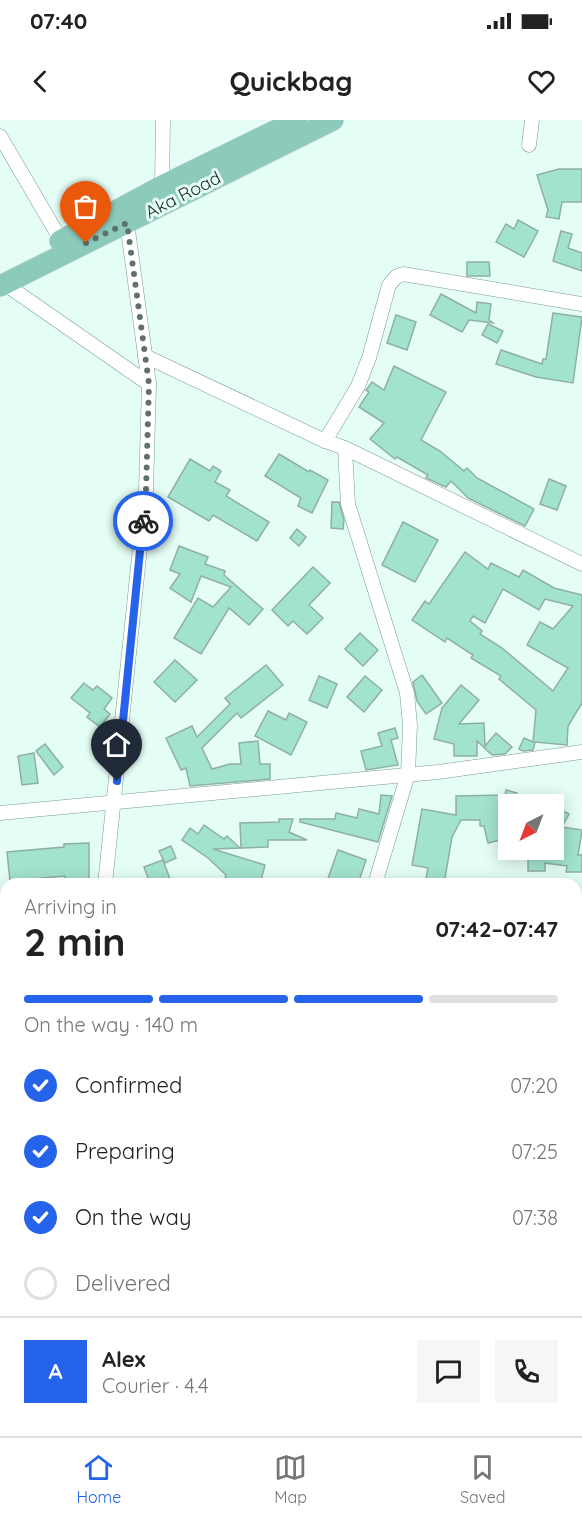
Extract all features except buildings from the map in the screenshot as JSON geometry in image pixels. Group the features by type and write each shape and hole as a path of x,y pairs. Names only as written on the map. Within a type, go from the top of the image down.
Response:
{"main road":[{"name":"Aka Road","path":"2,280 61,240 162,186 297,120"},
{"name":"Aka Road","path":"2,280 127,223 333,120"}],"street":[{"path":"162,186 163,120"},
{"path":"529,145 532,120"},
{"path":"0,136 61,240"},
{"path":"106,878 146,490 149,384 127,223"},
{"path":"325,441 358,386 369,358 389,285 396,277 403,274 582,304"},
{"path":"2,280 149,384"},
{"path":"145,356 325,441 345,448 582,564"},
{"path":"345,448 348,504 407,693 410,725 408,774 377,878"},
{"path":"0,813 408,774 582,752"}],"way so far":[{"path":"86,243 127,223 149,384 143,521"}],"route":[{"path":"117,781 143,521"}]}
